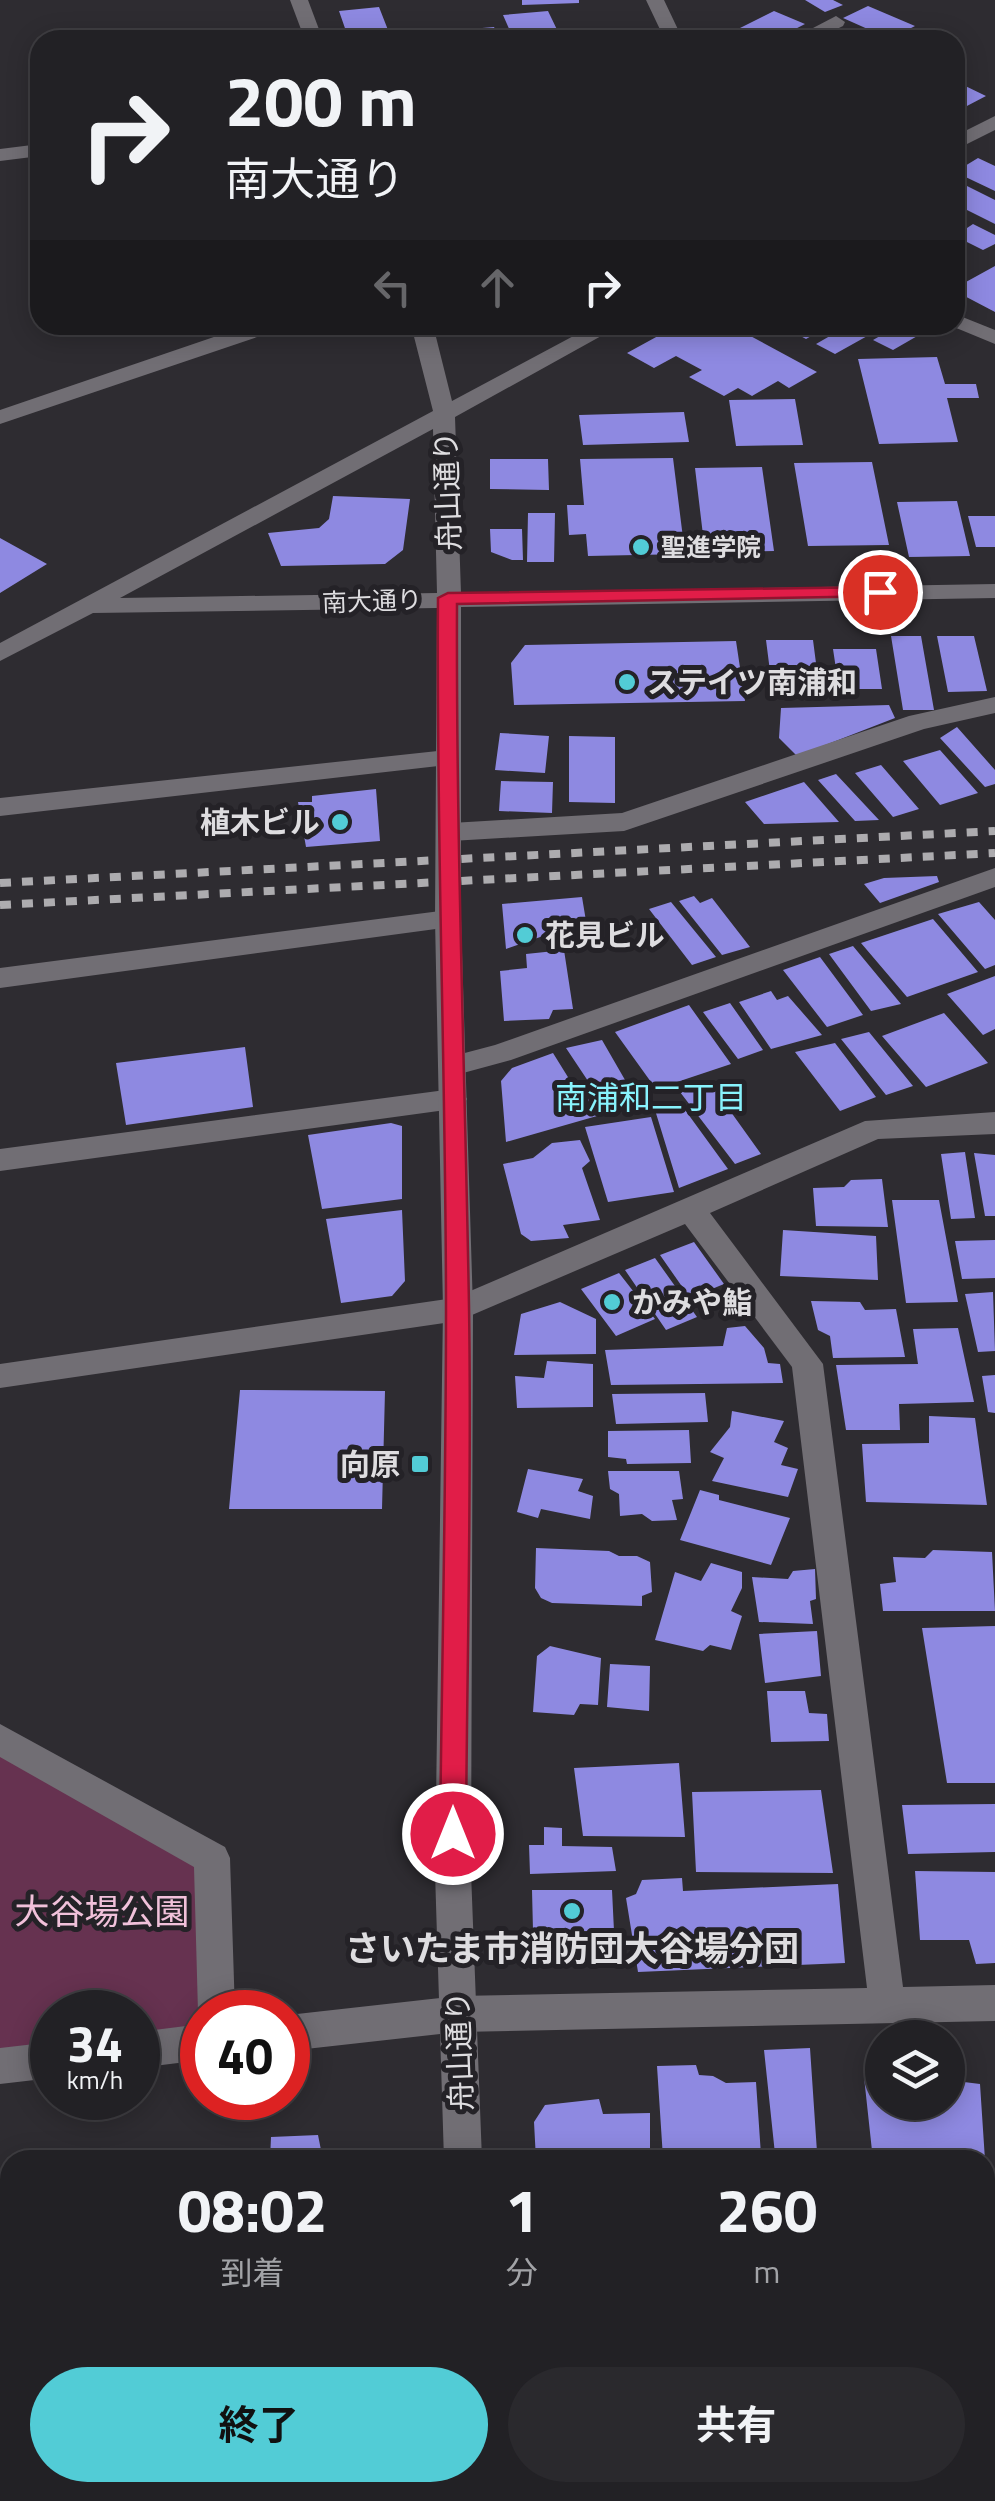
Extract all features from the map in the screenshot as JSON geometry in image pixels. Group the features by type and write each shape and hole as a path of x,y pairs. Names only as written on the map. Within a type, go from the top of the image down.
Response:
{"street":[{"path":"298,0 310,30"},
{"path":"655,0 669,30"},
{"path":"820,30 836,22"},
{"path":"965,138 995,122"},
{"path":"0,155 30,151"},
{"path":"965,324 995,338"},
{"path":"0,417 241,335"},
{"name":"舟山通り","path":"425,335 444,411 448,598 448,919 458,1309 453,1853 463,2150"},
{"path":"94,606 223,530 591,335"},
{"name":"南大通り","path":"0,653 94,606 995,591"},
{"path":"451,832 624,822 918,722 995,705"},
{"path":"0,806 447,758"},
{"path":"452,1066 502,1054 995,878"},
{"path":"0,978 448,919"},
{"path":"0,1160 453,1099"},
{"path":"0,1376 458,1309 876,1129 995,1123"},
{"path":"689,1207 807,1364 887,2004"},
{"path":"0,1739 212,1858 216,1990"},
{"path":"310,2031 458,2014 995,2003"},
{"path":"0,2066 30,2063"}],"green space":[{"name":"大谷場公園","path":"0,1739 212,1858 216,1990 180,1990 180,2045 160,2047 160,1990 30,1990 30,2063 0,2066"}],"building":[{"path":"522,0 579,0 579,3 522,5"},
{"path":"805,0 833,0 843,5 825,12"},
{"path":"868,6 915,26 907,30 870,30 843,18"},
{"path":"379,7 388,30 346,30 339,11"},
{"path":"548,11 557,30 510,30 503,15"},
{"path":"774,11 805,24 793,30 740,28"},
{"path":"965,86 986,96 965,107"},
{"path":"978,158 995,166 995,191 965,177 965,166"},
{"path":"965,185 995,200 995,224 965,209"},
{"path":"973,224 995,235 995,244 983,250 965,241 965,229"},
{"path":"995,266 995,312 965,296 965,282"},
{"path":"660,335 749,335 817,372 789,388 778,381 752,396 738,388 724,396 689,377 702,370 676,356 654,368 627,353"},
{"path":"832,335 869,335 835,354 816,344"},
{"path":"882,335 919,335 893,350 873,340"},
{"path":"937,357 945,384 976,384 979,398 947,398 958,442 879,444 858,359"},
{"path":"795,399 803,445 736,446 729,400"},
{"path":"684,412 689,442 583,445 579,415"},
{"path":"673,458 685,554 588,556 586,534 569,535 567,505 584,505 580,459"},
{"path":"490,459 548,459 549,490 490,489"},
{"path":"872,462 889,545 808,546 794,463"},
{"path":"762,467 774,551 705,552 695,468"},
{"path":"333,496 410,499 403,550 385,564 281,566 268,533 319,528 329,519"},
{"path":"957,501 970,556 909,557 897,502"},
{"path":"528,513 555,513 554,562 527,562"},
{"path":"968,516 995,516 995,547 976,547"},
{"path":"490,529 522,529 523,560 491,552"},
{"path":"0,538 47,564 0,593"},
{"path":"891,636 921,636 934,710 903,710"},
{"path":"937,636 974,636 987,691 948,692"},
{"path":"766,640 813,640 820,694 773,695"},
{"name":"ステイツ南浦和","path":"736,641 745,701 514,705 511,663 525,645"},
{"path":"833,649 876,649 882,689 839,689"},
{"path":"889,705 895,718 797,756 779,738 781,708"},
{"path":"957,727 995,770 995,784 985,787 940,738"},
{"path":"500,733 549,736 545,773 495,770"},
{"path":"569,736 615,737 615,803 569,802"},
{"path":"940,750 978,793 940,805 903,761"},
{"path":"881,765 919,809 893,817 855,773"},
{"path":"836,774 879,820 855,821 818,780"},
{"path":"501,781 553,782 552,813 499,811"},
{"path":"804,782 839,822 764,824 745,802"},
{"name":"植木ビル","path":"376,789 380,841 306,847 298,802 312,802 312,796"},
{"path":"937,876 939,882 880,903 864,884 884,878"},
{"path":"694,896 700,903 712,898 750,947 722,955 679,901"},
{"name":"花見ビル","path":"582,897 586,921 506,949 502,904"},
{"path":"671,902 716,957 692,965 649,909"},
{"path":"979,902 995,920 995,965 985,969 938,914"},
{"path":"933,919 978,972 907,997 861,943"},
{"path":"853,946 901,1004 871,1011 829,954"},
{"path":"564,950 573,1009 553,1010 549,1019 504,1021 500,971 527,968 526,954"},
{"path":"820,957 863,1015 827,1027 783,970"},
{"path":"995,976 995,1029 983,1035 947,994"},
{"path":"771,991 777,1000 788,996 822,1035 771,1049 739,1002"},
{"path":"730,1003 763,1050 738,1059 703,1012"},
{"path":"689,1005 731,1064 656,1089 615,1032"},
{"path":"944,1013 988,1063 926,1087 882,1036"},
{"path":"869,1032 913,1086 886,1095 841,1039"},
{"path":"602,1040 636,1099 606,1108 566,1048"},
{"path":"835,1043 876,1097 840,1111 795,1052"},
{"path":"245,1047 253,1107 126,1125 116,1063"},
{"path":"553,1053 571,1082 581,1085 597,1116 506,1142 501,1081 512,1068"},
{"path":"708,1080 761,1154 735,1164 680,1092"},
{"path":"680,1103 728,1169 679,1188 655,1110"},
{"path":"651,1117 674,1192 608,1202 585,1127"},
{"path":"391,1123 402,1126 402,1199 322,1209 308,1135"},
{"path":"580,1140 590,1161 582,1168 600,1220 563,1225 569,1238 531,1241 521,1234 503,1164 533,1158 552,1143"},
{"path":"965,1152 975,1218 951,1219 941,1154"},
{"path":"974,1153 995,1155 995,1216 985,1216"},
{"path":"882,1179 888,1227 816,1226 813,1188 844,1187 851,1180"},
{"path":"892,1200 939,1200 958,1302 906,1303"},
{"path":"402,1210 405,1281 392,1296 341,1303 326,1219"},
{"path":"783,1230 876,1236 878,1280 780,1276"},
{"path":"995,1240 995,1278 962,1279 955,1241"},
{"path":"694,1242 724,1284 690,1298 660,1255"},
{"path":"655,1258 697,1317 666,1330 625,1270"},
{"path":"619,1273 655,1319 616,1336 581,1289"},
{"path":"993,1292 995,1351 978,1352 965,1294"},
{"path":"811,1301 860,1302 865,1310 896,1309 905,1357 833,1358 830,1336 818,1330"},
{"path":"560,1302 596,1319 596,1354 514,1355 521,1314"},
{"path":"745,1326 764,1348 768,1363 780,1364 783,1383 611,1385 605,1350 723,1346 727,1328"},
{"path":"958,1328 974,1402 899,1404 900,1430 846,1430 836,1365 918,1364 913,1329"},
{"path":"547,1361 593,1364 593,1407 517,1408 515,1376 544,1378"},
{"path":"995,1375 995,1413 988,1412 982,1376"},
{"path":"240,1390 385,1391 382,1509 229,1509"},
{"path":"705,1393 708,1422 616,1424 612,1394"},
{"path":"732,1411 784,1421 774,1442 788,1448 781,1465 798,1469 788,1497 712,1481 724,1458 710,1452 730,1427"},
{"path":"929,1416 975,1418 987,1505 866,1502 862,1444 929,1443"},
{"path":"689,1430 691,1463 627,1464 626,1459 608,1457 608,1431"},
{"path":"528,1469 583,1479 578,1491 593,1496 590,1519 541,1509 538,1518 517,1512"},
{"path":"608,1471 679,1471 683,1499 672,1500 677,1520 652,1521 642,1514 620,1516 619,1494 610,1489"},
{"path":"700,1490 719,1495 719,1500 790,1518 771,1565 680,1540"},
{"path":"536,1548 637,1556 650,1562 652,1592 642,1596 642,1606 552,1603 541,1598 535,1588"},
{"path":"933,1550 992,1552 995,1611 883,1611 880,1584 896,1582 893,1557 925,1558"},
{"path":"711,1563 742,1572 742,1588 731,1611 742,1616 731,1650 710,1645 703,1651 655,1640 675,1572 701,1581"},
{"path":"815,1569 816,1599 810,1601 813,1624 759,1622 752,1577 788,1579 793,1571"},
{"path":"995,1626 995,1783 947,1783 922,1628"},
{"path":"817,1631 821,1676 765,1683 759,1634"},
{"path":"550,1646 601,1658 598,1705 580,1704 574,1715 533,1712 537,1656"},
{"path":"610,1664 650,1666 649,1711 607,1707"},
{"path":"767,1691 805,1691 809,1713 827,1714 829,1741 771,1742"},
{"path":"679,1763 685,1837 583,1836 574,1768"},
{"path":"821,1790 833,1873 696,1872 692,1792"},
{"path":"995,1804 995,1852 908,1854 902,1805"},
{"path":"544,1827 562,1828 562,1846 612,1847 616,1871 530,1874 529,1845 544,1845"},
{"path":"915,1871 995,1872 995,1963 976,1964 969,1940 920,1940"},
{"path":"682,1878 683,1891 838,1884 845,1963 638,1972 626,1898 636,1894 642,1880"},
{"path":"532,1890 612,1890 614,1931 533,1931"},
{"path":"810,2048 817,2150 775,2150 764,2050"},
{"path":"696,2065 699,2075 713,2076 726,2083 756,2082 761,2150 662,2150 657,2066"},
{"path":"965,2082 980,2084 984,2150 872,2150 869,2120 965,2120"},
{"path":"599,2099 603,2114 650,2113 650,2150 535,2150 534,2122 545,2105"},
{"path":"318,2135 321,2150 270,2150 271,2137"}],"railway":[{"path":"0,883 995,831"},
{"path":"0,905 995,853"}],"place":[{"name":"聖進学院","path":"641,547"},
{"name":"ステイツ南浦和","path":"627,682"},
{"name":"植木ビル","path":"340,822"},
{"name":"花見ビル","path":"525,935"},
{"name":"かみや鮨","path":"612,1302"},
{"name":"向原","path":"420,1464"},
{"name":"さいたま市消防団大谷場分団","path":"572,1911"}],"district":[{"name":"南浦和二丁目","path":"651,1097"}],"route":[{"path":"453,1834 458,1309 448,919 452,814 447,758 448,598 880,592"}]}
